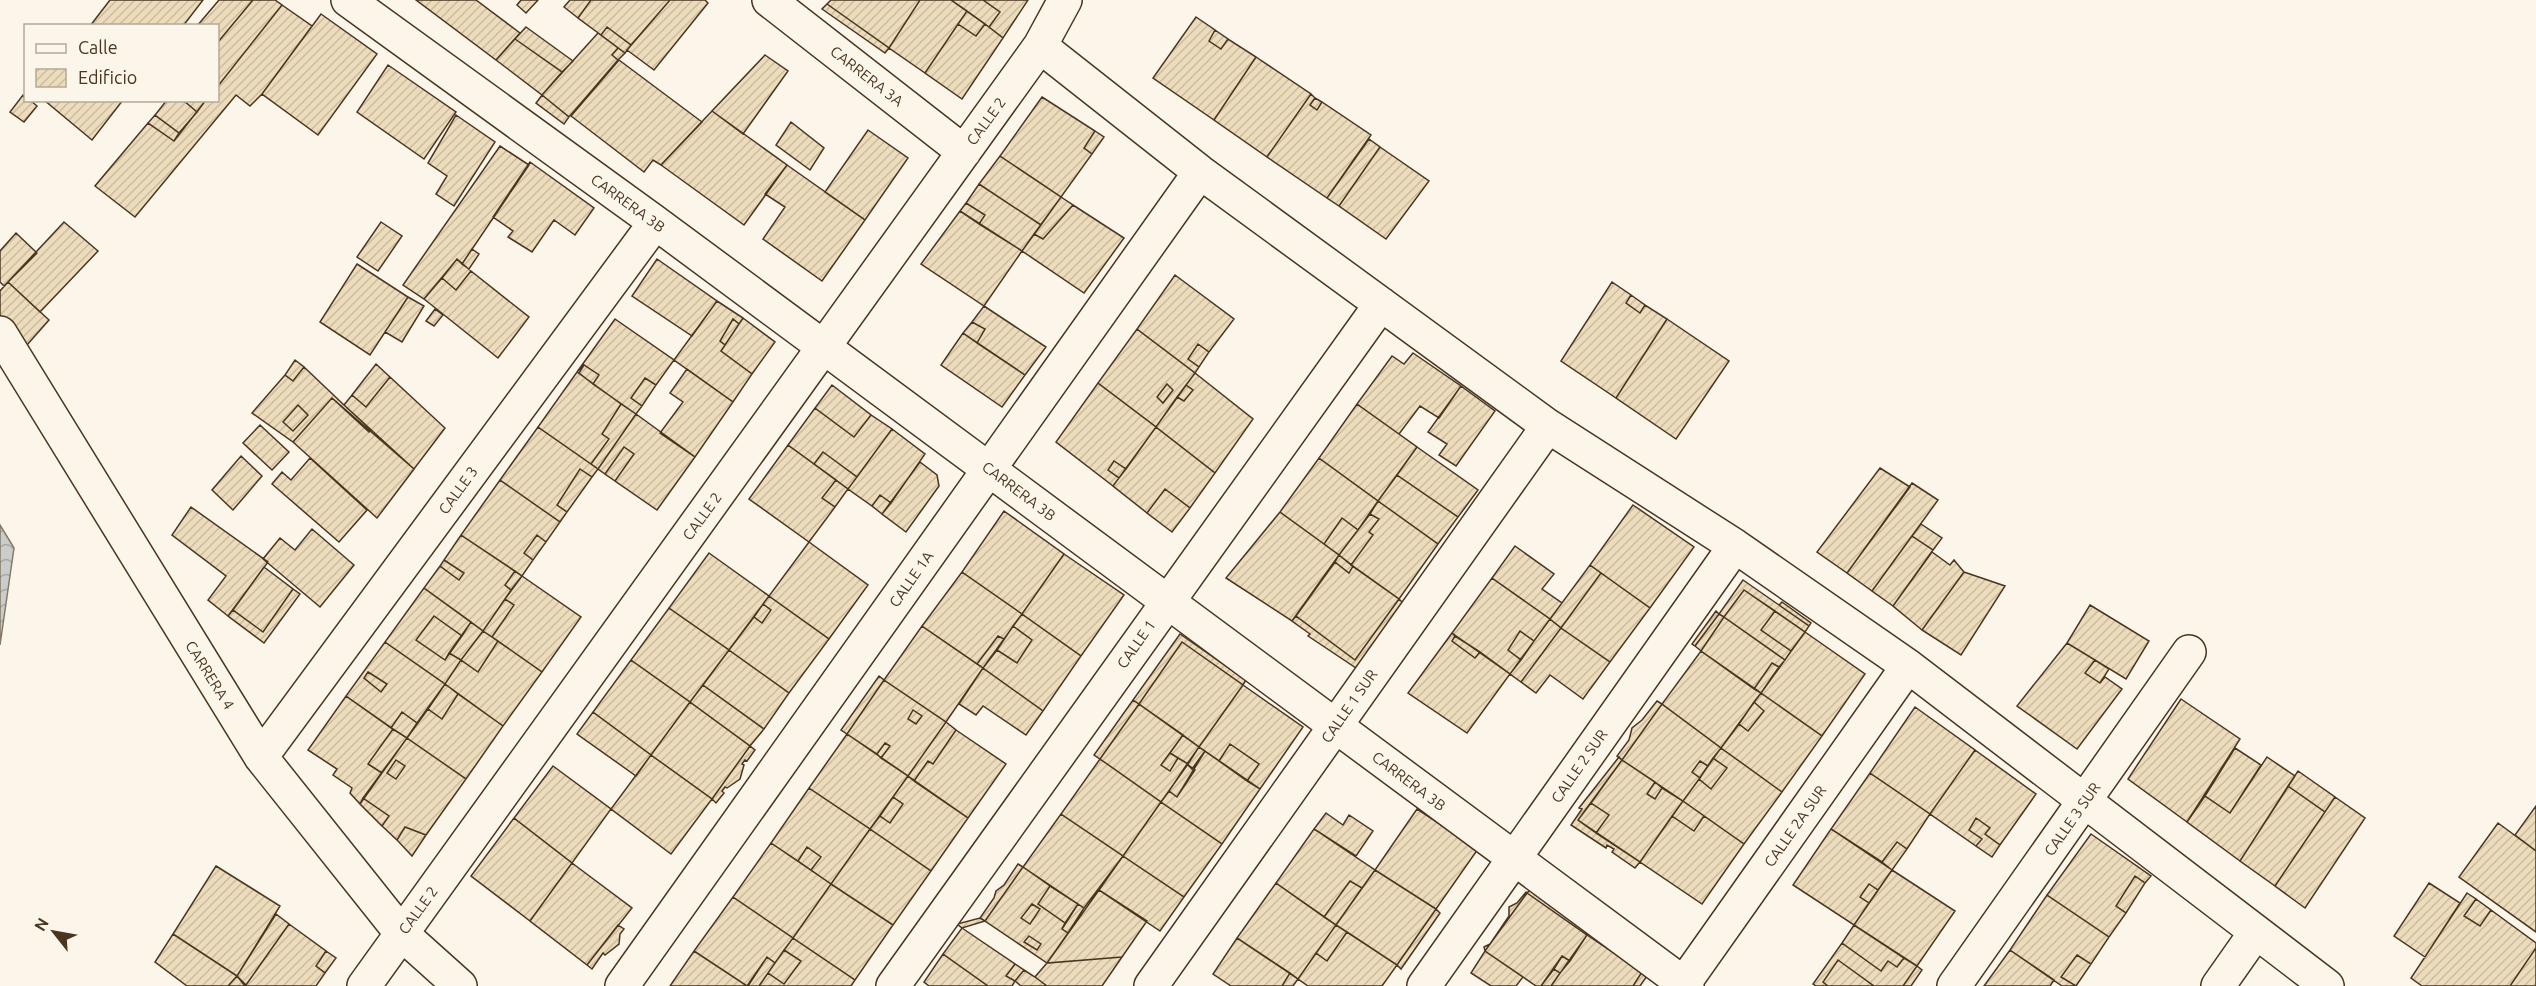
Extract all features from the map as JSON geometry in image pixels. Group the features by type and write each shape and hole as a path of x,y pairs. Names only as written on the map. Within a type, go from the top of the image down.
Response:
{"street":[{"name":"CARRERA 3B","path":"348,0 656,223 1684,985"},
{"name":"CARRERA 3A","path":"769,0 964,152"},
{"path":"1065,0 1040,46 1200,172 1548,426 1735,546 1908,666 2327,986"},
{"name":"CALLE 2","path":"364,986 1040,46"},
{"name":"CALLE 1A","path":"622,986 1200,172"},
{"name":"CALLE 3","path":"261,757 656,223"},
{"name":"CALLE 1","path":"893,986 1381,304"},
{"name":"CARRERA 4","path":"0,333 261,757 402,933 460,986"},
{"name":"CALLE 1 SUR","path":"1151,986 1548,426"},
{"name":"CALLE 2 SUR","path":"1424,986 1735,546"},
{"name":"CALLE 3 SUR","path":"1954,986 2189,652"},
{"name":"CALLE 2A SUR","path":"1684,985 1908,666"},
{"path":"2218,986 2256,932"}],"water":[{"path":"0,525 14,548 0,645"}],"building":[{"path":"110,0 203,0 185,24 92,24"},
{"path":"219,0 253,0 219,41 219,24 199,24"},
{"path":"253,0 275,0 282,5 219,85 219,41"},
{"path":"416,0 476,0 520,33 496,60"},
{"path":"521,0 538,0 526,13 517,5"},
{"path":"570,0 591,0 578,18 564,7"},
{"path":"591,0 670,0 631,45 607,27 601,35 578,18"},
{"path":"670,0 705,0 708,3 654,70 627,50"},
{"path":"831,0 920,0 889,48 827,4"},
{"path":"920,0 951,0 967,11 925,73 889,48"},
{"path":"951,0 983,0 1000,12 989,27"},
{"path":"983,0 1028,0 1003,38 989,27 1000,12"},
{"path":"827,4 889,48 885,53 822,9"},
{"path":"282,5 312,26 262,94 250,106 236,95 135,217 95,186 148,123 174,141 204,102 219,102 219,85"},
{"path":"967,11 985,24 976,36 958,24"},
{"path":"321,14 377,54 318,135 262,94"},
{"path":"1196,17 1215,30 1209,41 1221,49 1228,39 1256,57 1214,120 1153,78"},
{"path":"958,24 976,36 985,24 1003,38 962,99 925,73"},
{"path":"526,27 573,61 562,72 515,39"},
{"path":"607,27 631,45 625,53 601,35"},
{"path":"1215,30 1228,39 1221,49 1209,41"},
{"path":"598,33 618,48 612,55 618,60 569,117 542,95"},
{"path":"515,39 562,72 542,95 496,60"},
{"path":"618,48 625,53 618,60 612,55"},
{"path":"765,55 788,71 743,134 712,111"},
{"path":"1256,57 1311,94 1267,157 1214,120"},
{"path":"619,60 702,122 661,165 653,160 644,172 571,116"},
{"path":"388,65 456,112 424,159 357,112"},
{"path":"1311,94 1315,98 1310,105 1317,110 1322,102 1371,135 1327,198 1267,157"},
{"path":"23,95 24,102 32,102 37,106 24,122 10,112"},
{"path":"542,95 569,117 564,124 536,103"},
{"path":"1042,97 1095,131 1084,148 1092,154 1061,197 1000,156"},
{"path":"1315,98 1322,102 1317,110 1310,105"},
{"path":"46,102 121,102 92,140"},
{"path":"165,102 185,102 197,112 179,133 155,115"},
{"path":"185,102 204,102 197,112"},
{"path":"712,111 787,165 744,225 661,165"},
{"path":"155,115 179,133 174,141 148,123"},
{"path":"456,115 495,142 454,206 436,194 447,176 428,163"},
{"path":"791,122 824,148 810,170 776,145"},
{"path":"868,130 908,158 865,220 825,192"},
{"path":"1095,131 1104,137 1092,154 1084,148"},
{"path":"1369,139 1380,147 1339,206 1327,198"},
{"path":"500,146 529,165 462,264 457,259 424,299 403,285"},
{"path":"1380,147 1429,181 1386,239 1339,206"},
{"path":"1000,156 1061,197 1041,225 979,184"},
{"path":"530,162 594,208 575,235 554,220 532,252 508,237 513,231 493,217"},
{"path":"787,165 865,220 822,281 763,239 785,207 765,194"},
{"path":"979,184 1041,225 1022,251 979,224 985,215 966,203"},
{"path":"1061,197 1073,205 1043,239 1034,234"},
{"path":"966,203 985,215 979,224 960,211"},
{"path":"1073,205 1124,238 1084,293 1022,251 1034,234 1043,239"},
{"path":"960,211 1022,251 984,306 921,264"},
{"path":"64,222 98,251 40,312 8,282"},
{"path":"381,222 402,236 378,271 357,257"},
{"path":"16,233 37,253 4,286 0,282 0,251"},
{"path":"472,249 479,254 469,269 462,264"},
{"path":"457,259 471,271 456,290 442,278"},
{"path":"657,259 717,301 692,336 632,296"},
{"path":"357,264 408,297 370,355 320,322"},
{"path":"471,271 529,317 498,358 424,299 442,278 456,290"},
{"path":"1175,275 1234,319 1209,352 1198,344 1188,359 1199,367 1195,373 1137,329"},
{"path":"8,282 49,320 27,345 0,319 0,291"},
{"path":"1612,282 1631,295 1626,303 1640,313 1645,305 1667,319 1616,398 1561,361"},
{"path":"1631,295 1645,305 1640,313 1626,303"},
{"path":"408,297 424,306 402,342 385,332"},
{"path":"717,301 743,318 739,324 733,319 720,341 725,345 721,351 752,374 733,402 674,360"},
{"path":"984,306 1046,347 1025,375 977,343 985,329 972,322"},
{"path":"435,309 443,315 434,326 426,321"},
{"path":"743,318 775,342 752,374 721,351"},
{"path":"615,319 674,360 656,385 645,378 631,398 642,406 636,414 593,384 599,375 584,365 577,372"},
{"path":"733,319 739,324 725,345 720,341"},
{"path":"1667,319 1729,361 1676,439 1616,398"},
{"path":"972,322 985,329 977,343 963,333"},
{"path":"1137,329 1195,373 1156,427 1098,383"},
{"path":"963,333 1025,375 1002,407 941,365"},
{"path":"1198,344 1209,352 1199,367 1188,359"},
{"path":"1413,353 1461,386 1439,418 1420,406 1399,434 1357,404 1392,356 1404,364"},
{"path":"295,360 304,367 293,381 285,375"},
{"path":"376,364 390,377 366,407 352,395"},
{"path":"584,365 599,375 593,384 579,373"},
{"path":"304,367 371,430 369,432 332,398 293,442 252,413 285,375 293,381"},
{"path":"687,369 733,402 695,457 660,433 683,402 670,393"},
{"path":"577,372 621,404 602,434 609,439 591,464 538,427"},
{"path":"1195,373 1253,419 1215,473 1156,427 1177,397 1184,401 1193,390 1186,385"},
{"path":"390,377 445,428 414,469 344,405 352,395 366,407"},
{"path":"645,378 656,385 642,406 631,398"},
{"path":"1098,383 1156,427 1126,469 1114,461 1108,470 1119,478 1113,486 1056,442"},
{"path":"1167,384 1173,390 1163,403 1157,397"},
{"path":"832,385 871,415 854,437 815,408"},
{"path":"1186,385 1193,390 1184,401 1177,397"},
{"path":"1461,386 1495,411 1456,466 1439,455 1447,444 1428,432"},
{"path":"332,398 414,469 377,518 293,442"},
{"path":"621,404 636,414 598,469 591,464 609,439 602,434"},
{"path":"1357,404 1417,447 1378,501 1319,458"},
{"path":"298,405 308,415 293,431 283,422"},
{"path":"815,408 854,437 871,415 892,429 857,477 823,452 814,464 788,445"},
{"path":"636,414 695,457 657,510 615,481 634,454 624,447 605,474 598,469"},
{"path":"260,425 289,452 272,470 243,443"},
{"path":"538,427 598,469 592,477 580,469 557,505 567,512 560,522 500,480"},
{"path":"1156,427 1215,473 1190,508 1165,489 1147,513 1113,486"},
{"path":"892,429 925,454 891,503 880,495 872,506 848,489"},
{"path":"788,445 836,480 822,498 835,507 809,542 749,499"},
{"path":"624,447 634,454 615,481 605,474"},
{"path":"1417,447 1478,490 1458,517 1397,475"},
{"path":"823,452 857,477 848,489 814,464"},
{"path":"241,456 262,476 233,510 212,490"},
{"path":"310,458 367,510 339,542 272,484 282,472 291,480"},
{"path":"1319,458 1378,501 1358,530 1342,518 1324,544 1280,512"},
{"path":"1114,461 1126,469 1119,478 1108,470"},
{"path":"920,462 937,475 939,486 906,532 882,514"},
{"path":"1880,468 1910,487 1847,573 1817,552"},
{"path":"580,469 592,477 567,512 557,505"},
{"path":"1397,475 1458,517 1438,544 1378,501"},
{"path":"500,480 560,522 546,542 537,535 524,553 533,560 522,576 461,535"},
{"path":"836,480 848,489 835,507 822,498"},
{"path":"1912,483 1938,500 1872,591 1847,573"},
{"path":"1165,489 1190,508 1172,532 1147,513"},
{"path":"880,495 891,503 882,514 872,506"},
{"path":"1378,501 1438,544 1399,599 1351,565 1373,535 1369,532 1379,519 1370,514"},
{"path":"1633,505 1694,547 1650,608 1590,565"},
{"path":"191,507 268,562 228,616 208,600 226,576 172,535"},
{"path":"1004,511 1064,554 1022,614 962,572"},
{"path":"1280,512 1339,555 1292,621 1226,578"},
{"path":"1370,514 1379,519 1369,532 1373,535 1351,565 1339,555"},
{"path":"1342,518 1358,530 1339,555 1324,544"},
{"path":"1921,524 1942,538 1933,550 1912,536"},
{"path":"312,529 354,565 320,607 263,559 280,538 295,550"},
{"path":"461,535 515,571 505,585 511,590 483,631 424,588 440,566 459,580 464,573 444,560"},
{"path":"537,535 546,542 533,560 524,553"},
{"path":"1912,536 1933,550 1893,606 1872,591"},
{"path":"809,542 868,585 829,639 769,596"},
{"path":"1515,546 1554,574 1542,589 1562,603 1550,619 1492,578"},
{"path":"1932,552 1950,565 1954,560 1964,572 1922,630 1893,606"},
{"path":"709,553 769,596 729,650 669,608"},
{"path":"1064,554 1124,595 1081,656 1022,614"},
{"path":"1339,555 1353,566 1349,573 1335,562"},
{"path":"444,560 464,573 459,580 440,566"},
{"path":"1335,562 1349,573 1353,566 1399,599 1355,660 1296,616"},
{"path":"1590,565 1601,573 1561,628 1550,619"},
{"path":"264,567 293,589 263,632 233,610"},
{"path":"515,571 522,576 511,590 505,585"},
{"path":"962,572 1022,614 1004,639 998,636 977,664 922,626"},
{"path":"1964,572 2005,586 1961,655 1922,630"},
{"path":"1601,573 1650,608 1610,662 1561,628"},
{"path":"522,576 581,617 542,672 492,637 514,605 505,599"},
{"path":"1492,578 1550,619 1534,641 1520,631 1508,650 1521,660 1510,674 1452,633"},
{"path":"1743,580 1809,626 1805,632 1744,590 1724,617 1719,614"},
{"path":"424,588 471,622 462,636 434,616 416,640 445,660 449,653 461,660 445,684 385,642"},
{"path":"293,589 300,594 264,643 228,616 233,610 263,632"},
{"path":"1744,590 1775,611 1761,630 1791,651 1785,660 1724,617"},
{"path":"769,596 829,639 789,693 729,650 754,617 762,623 771,610 763,604"},
{"path":"505,599 514,605 492,637 483,631"},
{"path":"1399,599 1403,603 1356,668 1308,636 1310,634 1292,621 1296,616 1355,660"},
{"path":"1782,602 1811,623 1809,626 1779,605"},
{"path":"763,604 771,610 762,623 754,617"},
{"path":"2090,605 2149,641 2126,679 2067,643"},
{"path":"669,608 729,650 690,702 631,660"},
{"path":"1716,611 1719,614 1695,646 1692,644"},
{"path":"1775,611 1805,632 1791,651 1761,630"},
{"path":"1022,614 1081,656 1043,711 983,668 997,650 1017,663 1032,640 1013,626"},
{"path":"1719,614 1724,617 1701,651 1695,646"},
{"path":"434,616 462,636 445,660 416,640"},
{"path":"1724,617 1785,660 1779,667 1772,663 1754,689 1701,651"},
{"path":"1550,619 1561,628 1521,682 1510,674"},
{"path":"471,622 483,631 461,660 449,653"},
{"path":"922,626 983,668 946,722 884,680"},
{"path":"1013,626 1032,640 1017,663 997,650"},
{"path":"1561,628 1610,662 1583,699 1550,675 1536,693 1521,682"},
{"path":"483,631 498,641 478,672 461,660"},
{"path":"1520,631 1534,641 1521,660 1508,650"},
{"path":"1805,632 1865,674 1822,736 1761,693"},
{"path":"1452,633 1455,636 1452,641 1475,658 1480,652 1510,674 1467,733 1408,693"},
{"path":"1180,634 1246,680 1243,685 1182,642 1139,704 1133,700"},
{"path":"998,636 1004,639 983,668 977,664"},
{"path":"1455,636 1480,652 1475,658 1452,641"},
{"path":"498,641 542,672 503,726 445,684 461,660 478,672"},
{"path":"385,642 445,684 417,723 402,712 391,728 346,696"},
{"path":"1182,642 1243,685 1199,747 1139,704"},
{"path":"2067,643 2095,660 2085,673 2100,683 2105,677 2122,689 2077,749 2017,706"},
{"path":"729,650 789,693 764,729 703,685"},
{"path":"1701,651 1761,693 1721,748 1662,704"},
{"path":"631,660 690,702 651,755 593,712"},
{"path":"2095,660 2109,669 2100,683 2085,673"},
{"path":"1772,663 1779,667 1761,693 1754,689"},
{"path":"983,668 1043,711 1026,735 983,706 976,715 959,704"},
{"path":"368,672 387,684 381,692 364,678"},
{"path":"879,676 884,680 847,734 841,730"},
{"path":"884,680 946,722 908,776 881,758 890,746 885,743 877,754 847,734"},
{"path":"445,684 458,694 442,719 428,709"},
{"path":"703,685 764,729 750,746 690,702"},
{"path":"1243,685 1303,727 1260,789 1247,781 1259,764 1230,744 1219,761 1199,747"},
{"path":"1761,693 1822,736 1782,792 1721,748 1739,724 1748,731 1764,711 1754,702"},
{"path":"458,694 503,726 466,779 407,738 428,709 442,719"},
{"path":"346,696 393,729 368,764 382,773 360,804 350,793 352,788 333,775 337,769 308,750"},
{"path":"2181,699 2240,739 2187,822 2128,779"},
{"path":"1133,700 1139,704 1100,759 1094,755"},
{"path":"1657,701 1662,704 1622,760 1617,756 1629,740 1632,728 1642,720"},
{"path":"690,702 750,746 712,799 651,755"},
{"path":"1754,702 1764,711 1748,731 1739,724"},
{"path":"1139,704 1183,735 1161,765 1170,771 1178,758 1188,764 1161,802 1100,759"},
{"path":"1662,704 1721,748 1708,766 1700,761 1692,772 1700,778 1683,801 1622,760"},
{"path":"1915,707 1975,750 1930,814 1870,773"},
{"path":"913,710 922,716 916,724 908,719"},
{"path":"402,712 417,723 407,738 391,728"},
{"path":"593,712 651,755 636,776 577,734"},
{"path":"946,722 956,730 933,764 928,761 914,781 908,776"},
{"path":"393,729 407,738 382,773 368,764"},
{"path":"956,730 1006,764 968,818 914,781 928,761 933,764"},
{"path":"847,734 908,776 870,829 809,788"},
{"path":"1183,735 1199,747 1188,764 1170,753"},
{"path":"407,738 466,779 426,835 405,827 397,840 382,826 389,816 363,798"},
{"path":"885,743 890,746 881,758 877,754"},
{"path":"1230,744 1259,764 1247,781 1219,761"},
{"path":"750,746 755,750 742,764 744,765 740,779 727,788 725,787 722,791 724,793 716,803 712,799"},
{"path":"1199,747 1205,751 1192,769 1187,764"},
{"path":"1721,748 1782,792 1744,844 1683,801 1699,779 1711,789 1727,768 1713,758"},
{"path":"2235,748 2261,765 2230,813 2205,796"},
{"path":"1975,750 2036,794 2000,845 1985,834 1990,828 1976,818 1969,830 1982,839 1976,846 1930,814"},
{"path":"1205,751 1260,789 1222,844 1161,802 1169,791 1177,797"},
{"path":"1170,753 1178,758 1170,771 1161,765"},
{"path":"651,755 712,799 671,854 611,809"},
{"path":"1619,757 1622,760 1578,820 1640,862 1635,868 1612,852 1614,849 1607,845 1606,848 1571,825 1582,809 1579,808"},
{"path":"2267,757 2295,776 2240,861 2187,822 2205,796 2230,813"},
{"path":"1713,758 1727,768 1711,789 1699,779"},
{"path":"1100,759 1161,802 1123,856 1061,814"},
{"path":"396,760 405,766 396,779 387,773"},
{"path":"1622,760 1655,782 1647,794 1655,799 1662,788 1683,801 1640,862 1596,833 1609,815 1591,803"},
{"path":"1700,761 1708,766 1700,778 1692,772"},
{"path":"1187,764 1195,770 1177,797 1169,791"},
{"path":"553,766 611,809 572,863 514,818"},
{"path":"2298,771 2335,797 2325,812 2288,786"},
{"path":"1870,773 1930,814 1907,849 1897,842 1882,862 1831,829"},
{"path":"908,776 968,818 931,871 870,829 880,816 890,823 903,804 893,797"},
{"path":"1655,782 1662,788 1655,799 1647,794"},
{"path":"2288,786 2325,812 2275,886 2240,861"},
{"path":"809,788 870,829 831,884 811,870 821,857 807,847 798,861 771,843"},
{"path":"893,797 903,804 890,823 880,816"},
{"path":"2335,797 2365,818 2305,908 2275,886"},
{"path":"363,798 389,816 382,826 360,804"},
{"path":"1683,801 1704,816 1694,831 1672,816"},
{"path":"1161,802 1222,844 1184,897 1123,856"},
{"path":"1591,803 1609,815 1596,833 1578,820"},
{"path":"2536,806 2536,851 2515,835"},
{"path":"1417,809 1478,849 1436,909 1375,870"},
{"path":"1326,813 1343,825 1349,815 1373,831 1356,856 1314,829"},
{"path":"1061,814 1123,856 1084,908 1023,867"},
{"path":"1672,816 1694,831 1704,816 1744,844 1702,904 1640,862"},
{"path":"514,818 572,863 530,921 471,876"},
{"path":"1976,818 1990,828 1985,834 2000,845 1992,857 1976,846 1982,839 1969,830"},
{"path":"2498,823 2536,851 2536,932 2459,877"},
{"path":"405,827 426,835 412,856 397,840"},
{"path":"870,829 931,871 893,925 831,884"},
{"path":"1314,829 1375,870 1362,888 1350,881 1324,917 1276,883"},
{"path":"1831,829 1892,870 1878,890 1869,884 1860,897 1869,903 1854,925 1793,885"},
{"path":"2091,834 2151,876 2145,883 2135,876 2116,906 2126,913 2109,937 2047,895"},
{"path":"1897,842 1907,849 1892,870 1882,862"},
{"path":"771,843 831,884 793,938 733,897"},
{"path":"807,847 821,857 811,870 798,861"},
{"path":"1123,856 1184,897 1160,931 1099,890"},
{"path":"572,863 632,908 587,965 530,921"},
{"path":"1018,864 1023,867 985,921 980,918 994,898 996,891 1004,885"},
{"path":"216,866 280,906 237,976 173,934"},
{"path":"1023,867 1050,886 1038,904 1065,923 1062,929 1068,933 1047,963 985,921"},
{"path":"1375,870 1436,909 1397,965 1336,925"},
{"path":"1892,870 1955,911 1917,966 1854,925"},
{"path":"2135,876 2145,883 2126,913 2116,906"},
{"path":"1350,881 1362,888 1336,925 1324,917"},
{"path":"1276,883 1336,925 1298,979 1237,938"},
{"path":"2429,883 2460,903 2425,957 2394,936"},
{"path":"831,884 893,925 855,980 793,938"},
{"path":"1869,884 1878,890 1869,903 1860,897"},
{"path":"1050,886 1078,904 1065,923 1038,904"},
{"path":"1531,889 1557,910 1559,908 1591,931 1587,935 1527,893"},
{"path":"1099,890 1147,921 1122,957 1047,963"},
{"path":"1527,893 1485,951 1484,947 1490,944 1509,916 1509,907 1517,903"},
{"path":"1527,893 1587,935 1570,961 1562,956 1541,986 1536,986 1485,951"},
{"path":"2467,893 2476,899 2464,916 2480,926 2491,910 2536,943 2536,948 2510,986 2422,986 2411,978"},
{"path":"2047,895 2109,937 2091,964 2077,955 2061,977 2076,986 2062,986 2010,950"},
{"path":"733,897 793,938 775,963 767,957 747,986 694,951"},
{"path":"2476,899 2491,910 2480,926 2464,916"},
{"path":"1032,904 1040,909 1030,924 1021,918"},
{"path":"1078,904 1084,908 1068,933 1062,929"},
{"path":"1436,909 1440,913 1401,969 1397,965"},
{"path":"276,914 289,924 246,985 237,976"},
{"path":"980,918 985,921 962,928 957,924"},
{"path":"289,924 326,951 316,966 325,973 316,986 247,986 246,985"},
{"path":"618,925 624,929 620,934 619,944 605,955 603,953 592,969 587,965"},
{"path":"1336,925 1347,932 1327,961 1316,953"},
{"path":"1854,925 1904,958 1897,967 1888,961 1881,971 1842,943"},
{"path":"962,928 1015,964 1006,976 1015,981 1012,986 988,986 943,954"},
{"path":"1347,932 1397,965 1382,986 1308,986 1298,979 1316,953 1327,961"},
{"path":"173,934 237,976 228,986 187,986 155,962"},
{"path":"1587,935 1642,972 1633,986 1551,986"},
{"path":"1029,936 1041,944 1037,950 1024,942"},
{"path":"793,938 855,980 851,986 759,986 768,973 784,984 801,961 784,950"},
{"path":"1237,938 1290,973 1282,986 1231,986 1213,974"},
{"path":"1842,943 1881,971 1888,961 1897,967 1904,958 1917,966 1903,986 1816,986 1813,984"},
{"path":"2536,948 2536,986 2510,986"},
{"path":"784,950 801,961 784,984 768,973"},
{"path":"2010,950 2054,980 2050,986 1984,986"},
{"path":"326,951 336,958 325,973 316,966"},
{"path":"694,951 747,986 670,986"},
{"path":"1485,951 1523,977 1516,986 1491,986 1471,973"},
{"path":"943,954 988,986 929,986 924,982"},
{"path":"2077,955 2091,964 2076,986 2061,977"},
{"path":"1562,956 1570,961 1560,973 1554,969"},
{"path":"767,957 775,963 759,986 748,986"},
{"path":"1122,957 1102,986 1047,986 1035,977 1047,963"},
{"path":"1838,960 1874,986 1828,986 1823,982"},
{"path":"1015,964 1024,970 1015,981 1006,976"},
{"path":"1917,966 1922,970 1911,986 1903,986"},
{"path":"1554,969 1560,973 1551,986 1541,986"},
{"path":"1024,970 1047,986 1021,986 1015,981"},
{"path":"1642,972 1647,976 1640,986 1633,986"},
{"path":"1290,973 1298,979 1293,986 1282,986"},
{"path":"237,976 245,986 228,986"}]}
